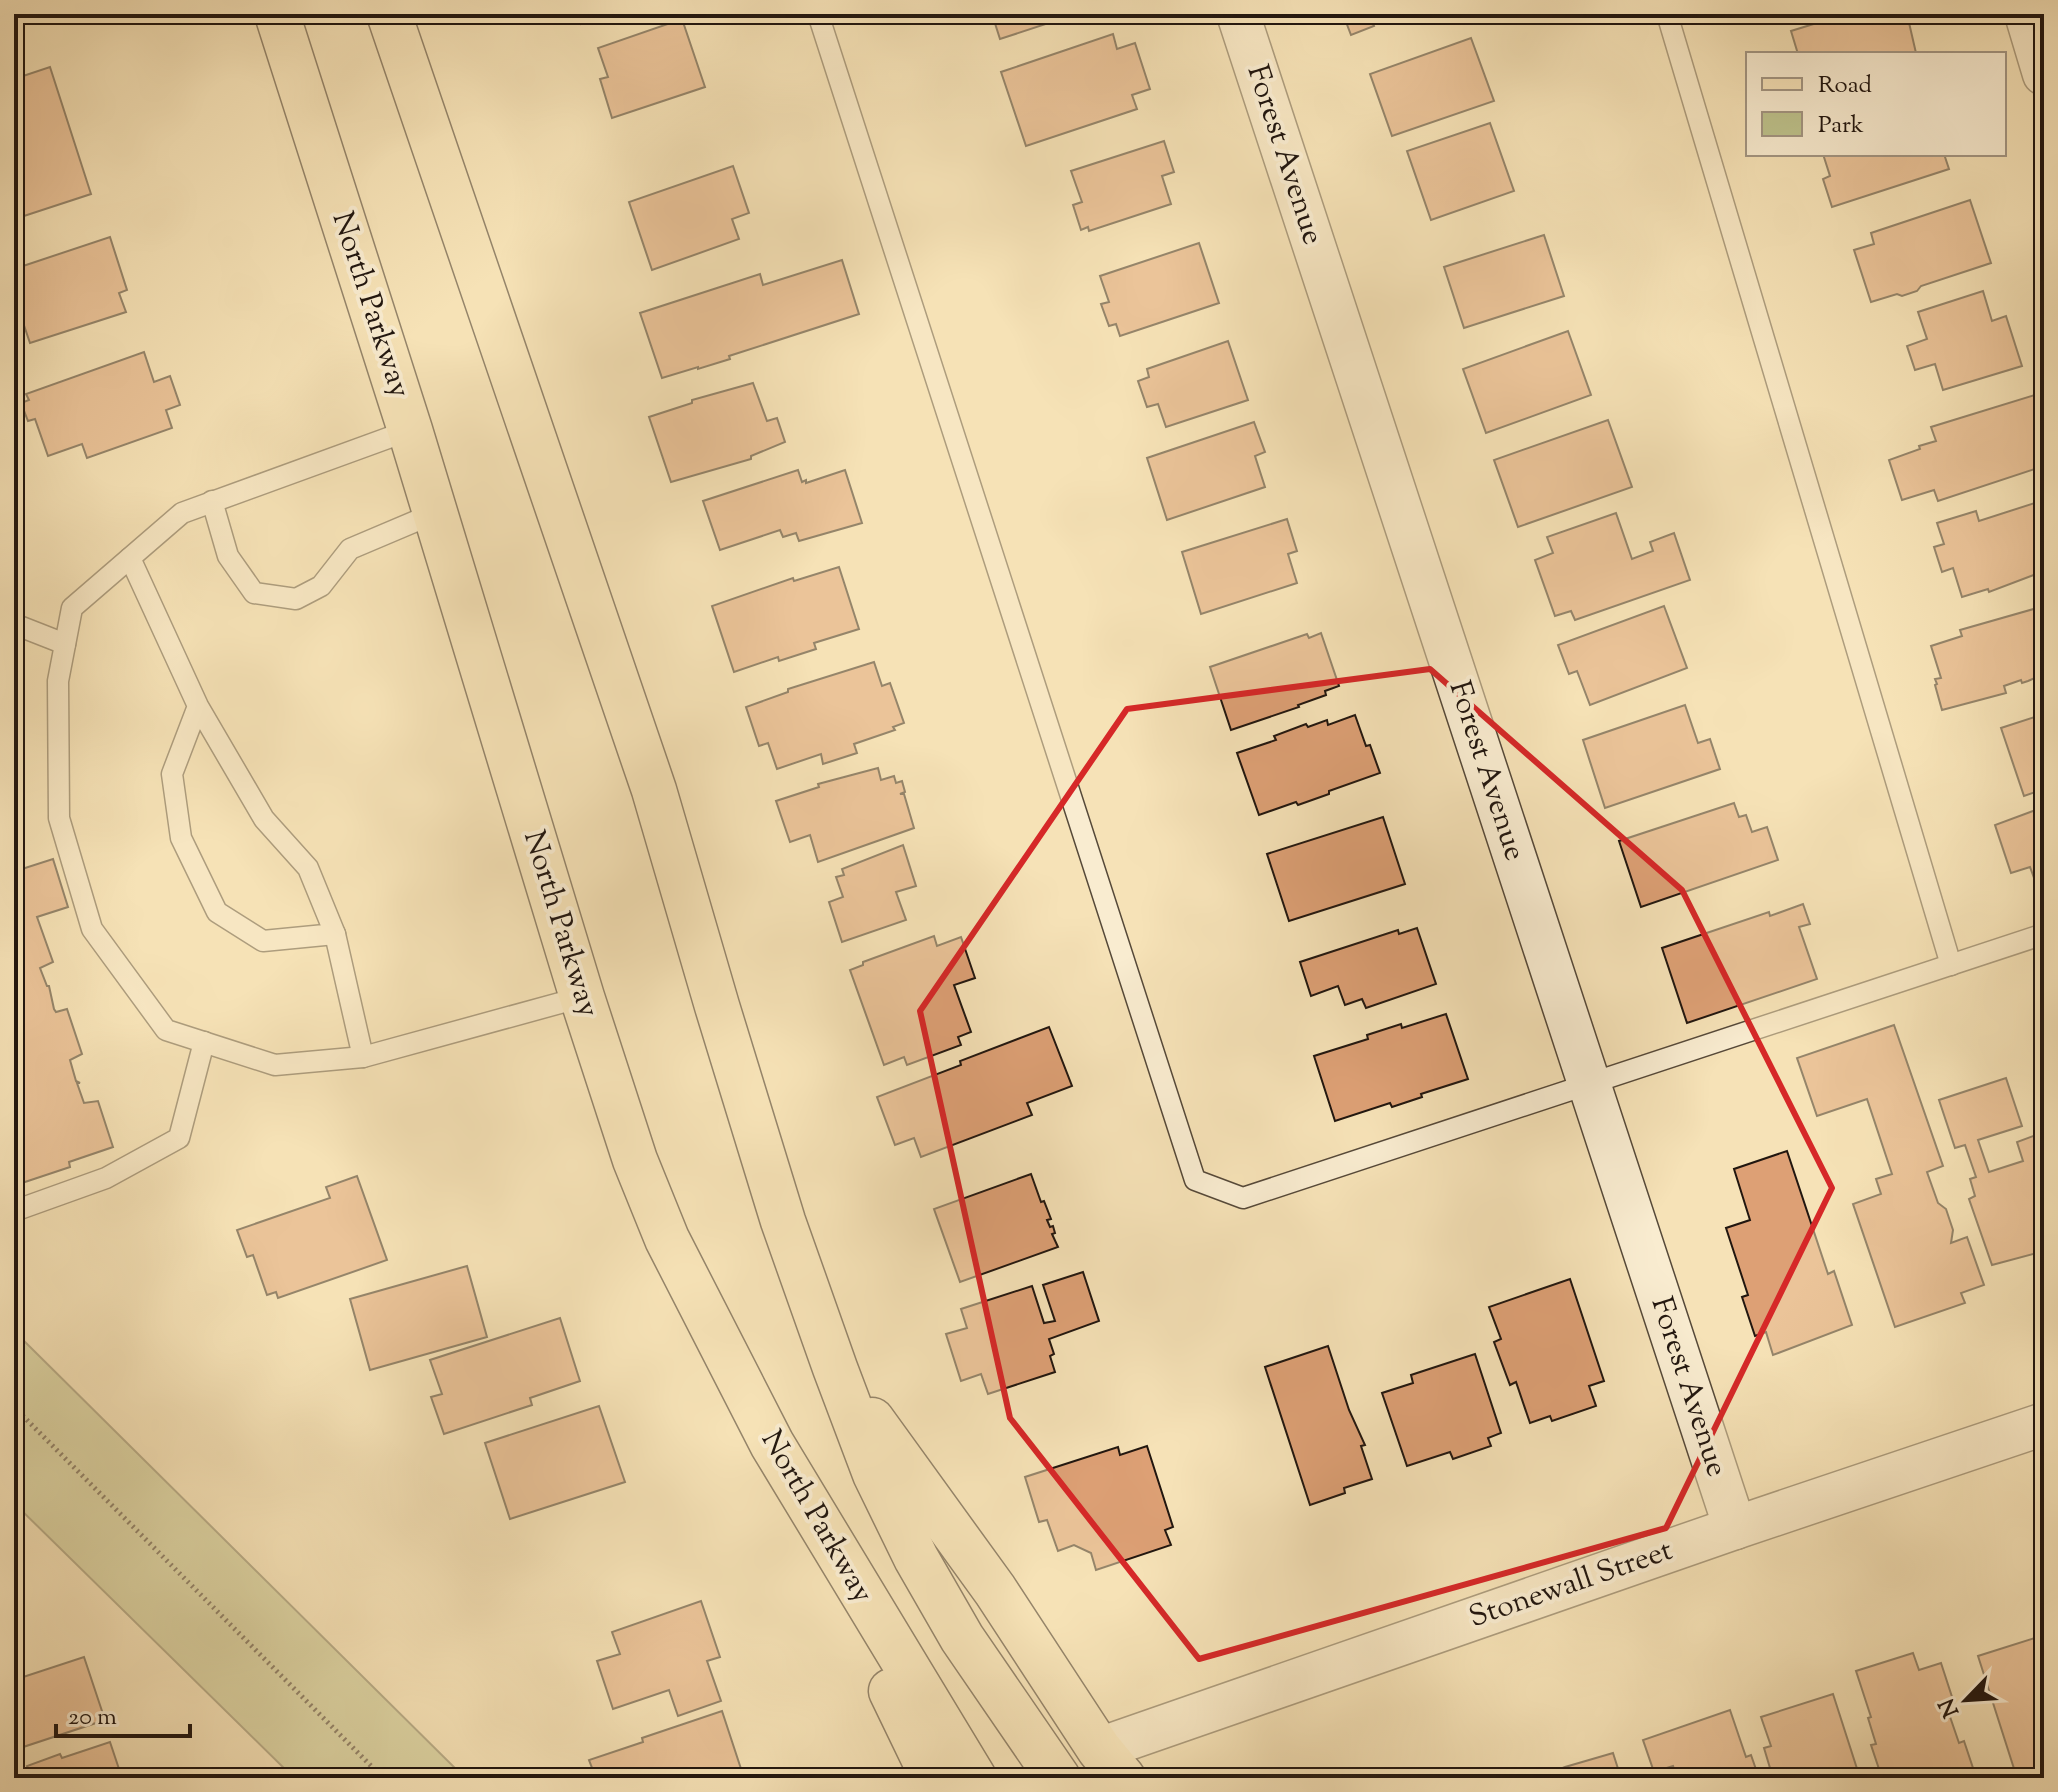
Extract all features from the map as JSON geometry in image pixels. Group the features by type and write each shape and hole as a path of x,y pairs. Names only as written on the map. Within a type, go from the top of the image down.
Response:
{"main road":[{"name":"North Parkway","path":"277,14 410,430 582,997 635,1160 667,1239 772,1444 974,1778"},
{"path":"389,14 654,790 783,1221 875,1474 916,1558 962,1638 1058,1778"},
{"path":"835,1368 995,1590 1111,1763"},
{"path":"772,1444 933,1778"}],"street":[{"name":"Forest Avenue","path":"1238,14 1735,1528"},
{"path":"2026,14 2044,74"},
{"name":"Stonewall Street","path":"1111,1763 1735,1528 2044,1424"}],"lane":[{"path":"818,14 1195,1180 1243,1198 2044,934"},
{"path":"1667,14 1951,965"},
{"path":"410,430 182,513 72,608 58,681 59,818 92,929 166,1030 275,1065 363,1057 582,997"},
{"path":"212,501 228,556 254,593 296,599 321,586 350,549 435,513"},
{"path":"130,558 198,706 264,819 308,868 335,934 363,1057"},
{"path":"14,624 65,644"},
{"path":"198,706 172,774 181,838 217,912 263,941 335,934"},
{"path":"14,1211 106,1178 179,1138 204,1042"}],"path":[{"path":"14,1407 383,1778"}],"highlighted area":[{"path":"1430,669 1682,890 1832,1188 1666,1528 1199,1659 1010,1418 920,1011 1127,709"}],"green space":[{"path":"14,1331 465,1778 294,1778 14,1503"}],"building":[{"path":"578,14 611,14 581,24"},
{"path":"992,14 1076,14 1000,39"},
{"path":"1343,14 1369,14 1374,26 1351,35"},
{"path":"1846,14 1907,14 1916,52 1797,52 1791,31"},
{"path":"682,19 705,87 612,118 600,79 608,77 598,48"},
{"path":"1113,34 1117,49 1135,43 1150,89 1132,95 1137,109 1026,146 1001,72"},
{"path":"1471,38 1494,101 1392,136 1370,74"},
{"path":"50,67 91,194 24,216 14,189 14,79"},
{"path":"1490,123 1514,191 1431,220 1407,151"},
{"path":"1164,141 1174,172 1162,176 1171,204 1089,231 1088,227 1081,230 1073,205 1082,202 1071,171"},
{"path":"1824,156 1945,156 1949,169 1832,207 1823,179 1830,176"},
{"path":"733,166 749,213 732,219 739,239 652,270 629,202"},
{"path":"1970,200 1991,263 1921,286 1917,291 1902,296 1897,294 1871,302 1854,250 1874,244 1871,233"},
{"path":"1544,235 1564,296 1464,328 1444,267"},
{"path":"110,237 127,290 119,293 126,312 30,343 14,296 14,269"},
{"path":"1199,243 1219,303 1120,336 1116,324 1109,326 1101,304 1109,302 1100,276"},
{"path":"842,260 859,314 729,356 730,359 662,378 640,313 760,274 763,285"},
{"path":"1983,291 1992,321 2006,316 2022,366 1943,390 1935,364 1915,370 1907,346 1927,339 1918,312"},
{"path":"1568,331 1591,395 1486,433 1463,369"},
{"path":"1228,341 1248,400 1166,427 1158,404 1147,407 1138,381 1149,377 1147,369"},
{"path":"144,352 154,382 170,376 180,405 166,410 172,428 87,458 82,444 48,456 35,419 28,421 21,403 29,400 26,394"},
{"path":"753,383 767,421 777,418 785,442 751,456 751,459 671,482 649,417 692,403 692,400"},
{"path":"2035,395 2044,423 2044,466 1938,501 1934,490 1902,500 1889,460 1936,441 1931,427"},
{"path":"1608,420 1632,487 1518,527 1494,460"},
{"path":"1254,422 1265,452 1255,456 1265,487 1167,520 1147,458"},
{"path":"798,470 802,482 806,480 806,483 845,470 862,523 799,541 796,533 783,537 780,530 720,550 703,501"},
{"path":"2044,500 2044,571 1989,592 1988,589 1962,597 1953,568 1942,572 1934,547 1944,544 1937,523 1976,511 1979,521"},
{"path":"1616,513 1632,559 1653,551 1650,542 1674,533 1690,580 1575,620 1571,611 1555,616 1535,560 1553,553 1547,537"},
{"path":"1287,519 1297,551 1288,554 1297,583 1201,614 1182,552"},
{"path":"839,567 859,629 814,643 816,649 779,661 778,657 734,672 712,606 793,578 794,581"},
{"path":"1664,606 1687,668 1590,705 1577,671 1569,674 1558,645"},
{"path":"2044,606 2044,674 2004,686 2006,693 1942,710 1935,685 1935,679 1941,678 1931,646 1962,636 1960,630"},
{"path":"1321,633 1339,686 1299,707 1231,730 1210,667 1307,634 1309,638"},
{"path":"874,662 882,686 890,683 904,723 893,727 895,730 854,744 857,753 823,764 821,754 777,769 768,743 759,746 746,707 788,692 788,689"},
{"path":"1685,705 1698,743 1710,739 1720,769 1605,808 1583,740"},
{"path":"2044,714 2044,789 2024,796 2001,728"},
{"path":"1355,715 1380,773 1298,805 1296,802 1259,815 1237,753 1276,740 1274,736 1306,724 1308,727 1327,720 1328,725"},
{"path":"878,768 881,780 894,776 896,783 902,781 905,792 900,794 904,794 914,828 818,862 810,835 790,842 776,801 819,787 818,784"},
{"path":"1734,803 1739,817 1746,815 1752,832 1767,827 1778,860 1641,907 1619,841"},
{"path":"2044,807 2044,883 2037,886 2030,867 2011,873 1995,825"},
{"path":"1383,817 1405,884 1289,921 1267,854"},
{"path":"903,845 916,886 896,892 906,920 842,942 829,902 843,897 836,877 844,875 842,869"},
{"path":"14,847 22,869 53,859 68,907 37,917 53,962 40,968 49,986 54,1009 56,1012 67,1009 82,1054 70,1060 84,1103 98,1101 113,1147 69,1162 70,1167 22,1183 20,1179 14,1181"},
{"path":"1803,904 1810,924 1799,927 1817,979 1687,1023 1662,948 1769,912 1770,916"},
{"path":"1417,928 1436,984 1366,1008 1362,999 1345,1005 1338,986 1311,996 1300,962 1398,930 1399,934"},
{"path":"934,936 937,946 961,937 975,978 954,985 971,1032 958,1037 961,1045 907,1065 904,1057 884,1065 850,970 863,965 863,962"},
{"path":"1446,1014 1468,1079 1392,1107 1390,1103 1335,1121 1314,1056 1368,1039 1367,1035 1401,1024 1402,1028"},
{"path":"1894,1025 1943,1166 1927,1172 1938,1203 1946,1209 1953,1230 1951,1243 1967,1237 1984,1285 1961,1293 1965,1303 1895,1327 1853,1204 1881,1194 1876,1179 1892,1174 1867,1099 1817,1116 1797,1058"},
{"path":"1049,1027 1072,1086 1027,1103 1032,1115 921,1157 914,1138 895,1145 877,1097"},
{"path":"2006,1078 2022,1126 1978,1140 1989,1172 2023,1161 2017,1142 2044,1132 2044,1251 1992,1265 1969,1199 1975,1196 1970,1179 1976,1177 1965,1145 1955,1148 1939,1100"},
{"path":"1787,1151 1828,1274 1834,1271 1852,1325 1773,1355 1766,1332 1755,1336 1742,1297 1748,1295 1726,1228 1750,1220 1734,1169"},
{"path":"1031,1174 1051,1219 1047,1220 1050,1227 1053,1226 1055,1233 1052,1234 1058,1247 960,1282 934,1209"},
{"path":"357,1176 387,1260 278,1298 276,1292 267,1295 253,1255 247,1257 237,1230 330,1198 326,1187"},
{"path":"467,1266 487,1337 370,1370 350,1299"},
{"path":"1083,1272 1099,1321 1049,1339 1055,1372 988,1394 981,1374 961,1381 946,1334 967,1328 961,1309 1032,1286 1044,1323 1055,1321 1043,1285"},
{"path":"1570,1279 1604,1381 1589,1386 1596,1406 1552,1421 1550,1416 1530,1423 1516,1382 1510,1385 1494,1342 1501,1339 1489,1307"},
{"path":"560,1318 580,1381 530,1398 532,1405 444,1434 431,1397 442,1394 430,1360"},
{"path":"1328,1346 1349,1410 1365,1445 1361,1446 1372,1479 1344,1488 1345,1493 1310,1505 1265,1367"},
{"path":"1475,1354 1501,1433 1488,1438 1491,1446 1453,1459 1450,1452 1407,1466 1382,1393 1413,1383 1411,1375"},
{"path":"599,1406 625,1482 510,1519 485,1443"},
{"path":"1147,1446 1173,1527 1165,1530 1171,1545 1096,1570 1091,1553 1074,1545 1058,1551 1047,1520 1039,1522 1025,1477 1118,1447 1120,1455"},
{"path":"701,1601 720,1657 707,1661 721,1701 678,1716 669,1690 613,1709 597,1661 620,1654 612,1632"},
{"path":"2044,1635 2044,1778 2017,1778 1978,1656"},
{"path":"1913,1653 1919,1670 1941,1663 1954,1703 1946,1705 1959,1743 1964,1741 1976,1777 1882,1778 1871,1745 1876,1744 1868,1718 1871,1717 1856,1671"},
{"path":"84,1657 105,1720 14,1750 14,1680"},
{"path":"1833,1694 1860,1778 1773,1778 1764,1748 1771,1746 1761,1717"},
{"path":"1730,1710 1746,1757 1751,1755 1759,1778 1677,1778 1673,1766 1654,1772 1643,1740"},
{"path":"722,1711 744,1778 596,1778 589,1760"},
{"path":"110,1742 122,1778 14,1778 14,1774 28,1769 27,1766"},
{"path":"1613,1753 1621,1778 1546,1778 1545,1775 1565,1767"}]}
